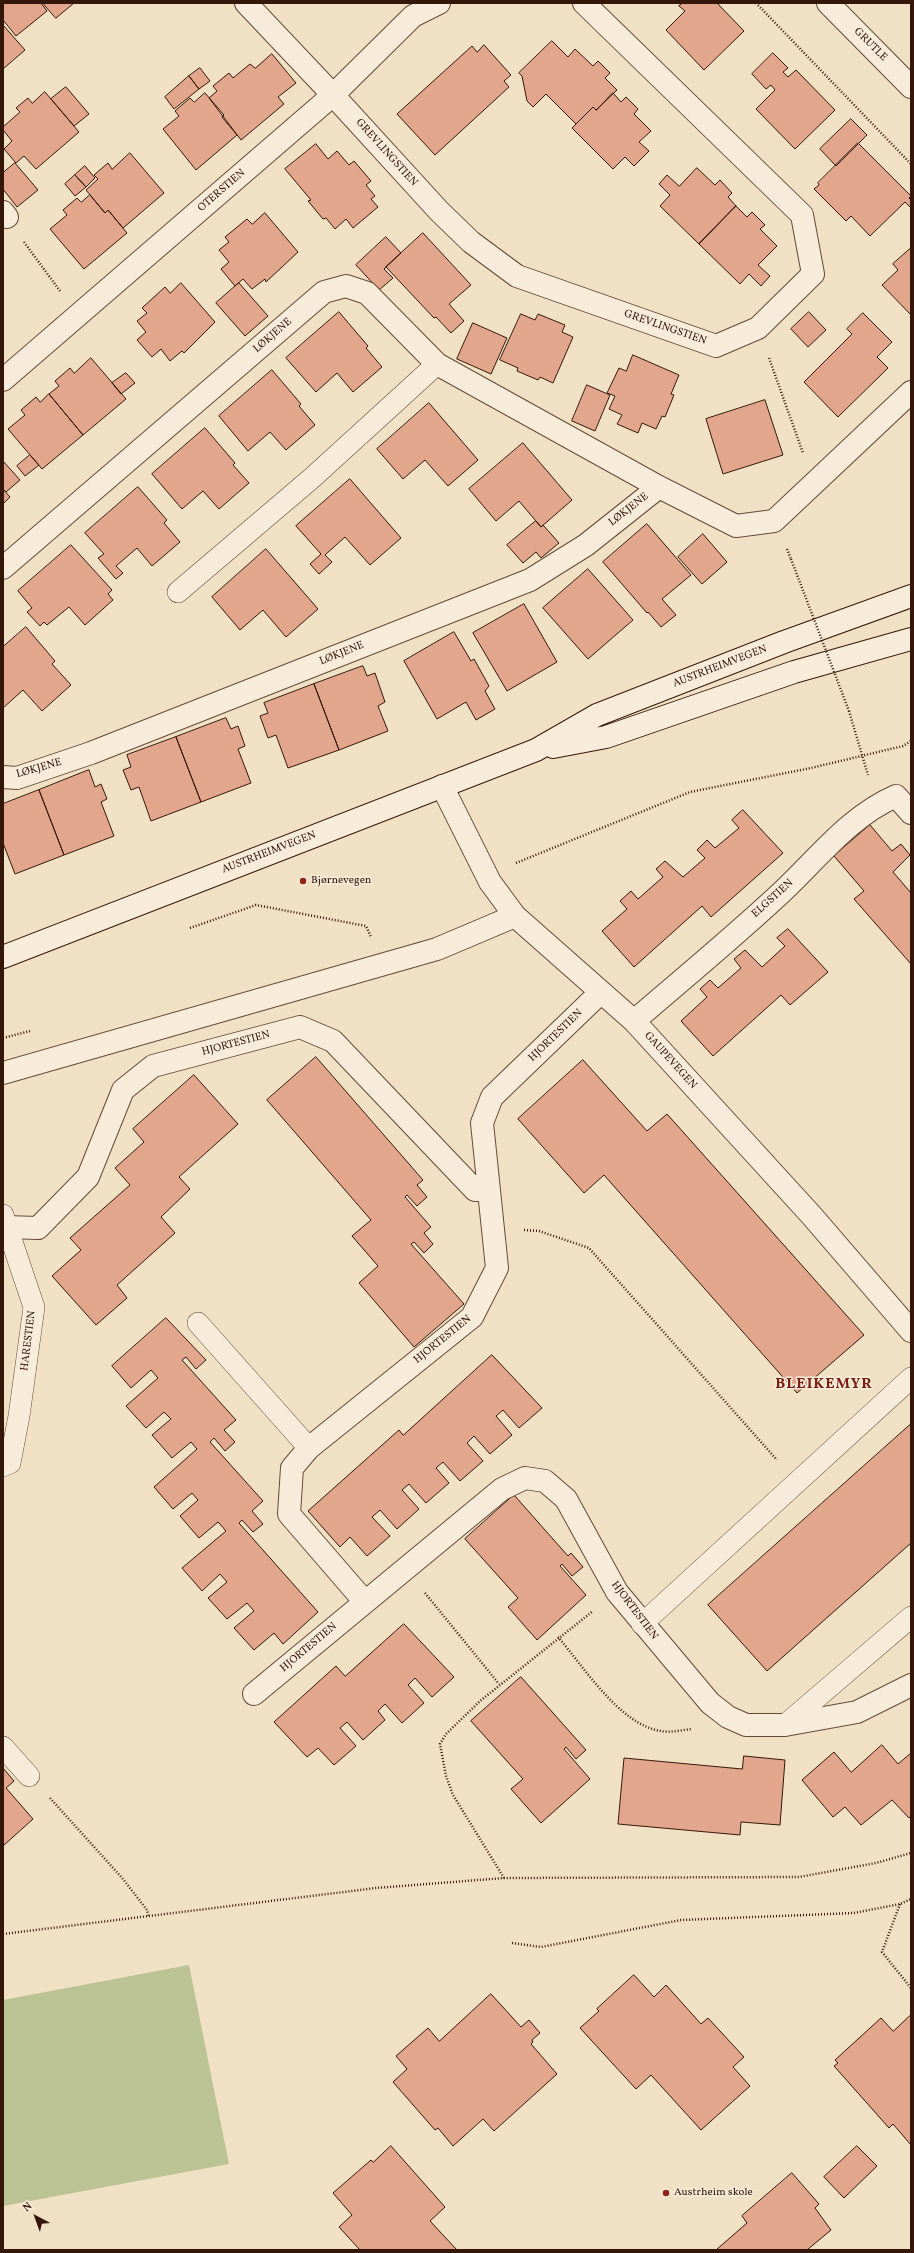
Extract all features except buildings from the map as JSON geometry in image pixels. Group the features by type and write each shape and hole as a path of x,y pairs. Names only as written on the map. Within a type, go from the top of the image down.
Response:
{"street":[{"name":"GREVLINGSTIEN","path":"246,3 439,211 471,242 518,276 716,346 758,328 813,274 802,216 584,3"},
{"name":"OTERSTIEN","path":"3,380 333,95 413,16 439,3"},
{"name":"GRUTLE","path":"828,3 911,87"},
{"name":"LØKJENE","path":"3,568 324,292 346,286 367,294 437,364 659,487 736,526 774,521 815,485 911,392"},
{"name":"LØKJENE","path":"3,777 17,778 91,753 530,580 586,545 659,487"},
{"name":"AUSTRHEIMVEGEN","path":"3,957 536,750 597,715 784,642 911,596"},
{"name":"AUSTRHEIMVEGEN","path":"536,750 606,737 794,672 911,639"},
{"name":"GAUPEVEGEN","path":"442,786 490,882 515,916 634,1021 812,1216 911,1331"},
{"name":"ELGSTIEN","path":"634,1021 783,892 853,822 876,804 896,796 911,813"},
{"path":"3,1073 437,949 515,916"},
{"name":"HJORTESTIEN","path":"365,1602 289,1514 292,1468 309,1448 472,1317 497,1268 482,1123 492,1097 601,992"},
{"name":"HJORTESTIEN","path":"4,1221 38,1228 88,1177 123,1090 153,1066 300,1027 333,1040 474,1190 488,1190"},
{"name":"HJORTESTIEN","path":"254,1694 502,1489 525,1478 545,1481 566,1499 617,1592 642,1624 710,1703 728,1717 746,1725 784,1726 857,1712 911,1685"}],"lane":[{"path":"178,592 312,478 437,364"},
{"name":"HARESTIEN","path":"3,1466 10,1463 34,1307 4,1221"},
{"path":"198,1323 309,1448"},
{"path":"642,1624 911,1378"},
{"path":"784,1726 911,1617"},
{"path":"3,1747 29,1776"}],"path":[{"path":"756,3 911,164"},
{"path":"5,215 78,316"},
{"path":"758,328 815,485"},
{"path":"791,559 849,710 862,756"},
{"path":"490,882 515,863 690,792 862,756 903,746 911,741"},
{"path":"190,928 256,905 366,926 372,939"},
{"path":"492,1227 539,1231 589,1248 796,1482"},
{"path":"406,1568 469,1649 499,1684"},
{"path":"504,1878 453,1795 446,1776 440,1744 446,1734 499,1684 617,1592"},
{"path":"558,1637 621,1712 639,1725 661,1731 714,1728 728,1717"},
{"path":"29,1776 123,1879 150,1916"},
{"path":"3,1934 376,1888 504,1878 799,1877 876,1863 911,1853"},
{"path":"512,1943 541,1947 681,1920 854,1913 900,1904 911,1899"},
{"path":"900,1904 882,1952 911,1988"}],"green space":[{"path":"189,1965 229,2164 3,2206 3,2000"}],"place":[{"name":"Bjørnevegen","path":"303,881"},
{"name":"Austrheim skole","path":"666,2193"}],"district":[{"name":"BLEIKEMYR","path":"824,1385"}]}
